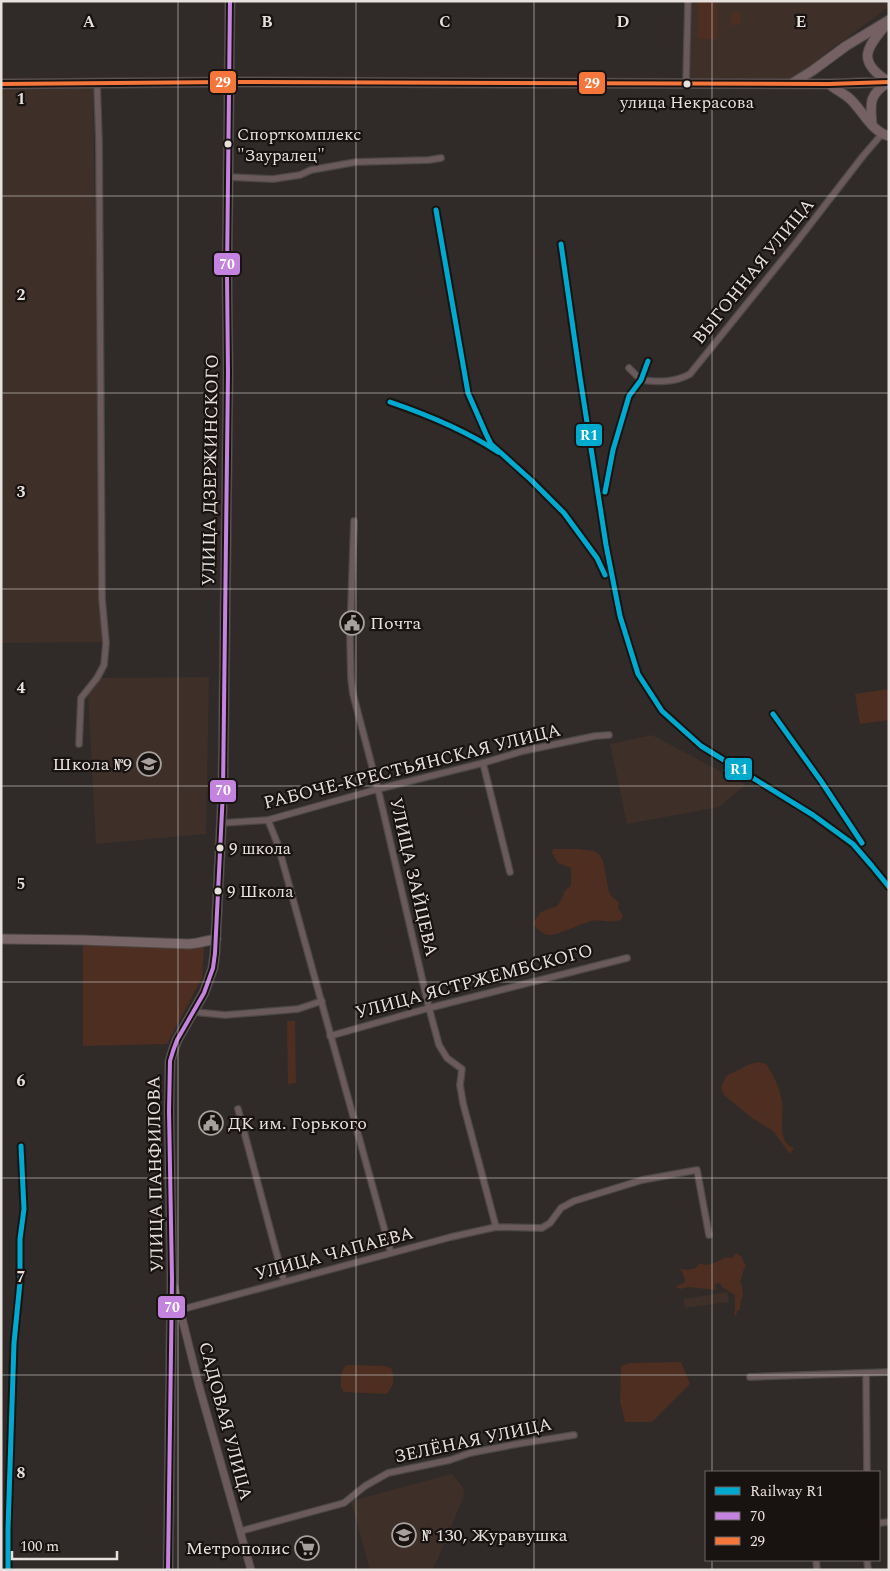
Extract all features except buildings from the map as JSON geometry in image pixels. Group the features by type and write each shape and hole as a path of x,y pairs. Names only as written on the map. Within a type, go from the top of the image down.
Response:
{"main road":[{"name":"УЛИЦА ДЗЕРЖИНСКОГО","path":"216,939 222,823 228,373 230,1"},
{"path":"791,84 846,46 889,21"},
{"path":"889,21 870,44 867,56 869,65 874,71 889,82"},
{"path":"1,84 229,82 829,84 889,82"},
{"path":"872,124 870,104 880,87 889,82"},
{"path":"829,84 848,97 872,124 885,135"},
{"path":"1,939 189,944 216,939"},
{"name":"УЛИЦА ПАНФИЛОВА","path":"168,1570 176,1311 172,1279 170,1061 178,1040 209,981 213,968 216,939"}],"street":[{"path":"686,84 688,1"},
{"path":"79,744 82,698 97,678 104,664 106,643 102,590 97,84"},
{"name":"ВЫГОННАЯ УЛИЦА","path":"629,368 641,380 680,380 690,374 795,244 862,156 885,135"},
{"path":"228,177 273,179 356,162 441,158"},
{"name":"УЛИЦА ЗАЙЦЕВА","path":"354,521 350,636 353,694 378,788 439,1045 447,1058 462,1069 460,1085 463,1103 496,1227"},
{"name":"РАБОЧЕ-КРЕСТЬЯНСКАЯ УЛИЦА","path":"222,823 268,820 378,788 483,763 523,751 609,735"},
{"path":"483,763 510,872"},
{"path":"268,820 278,846 391,1253"},
{"name":"УЛИЦА ЯСТРЖЕМБСКОГО","path":"330,1036 429,1008 627,958"},
{"path":"194,1012 225,1015 298,1009 322,1001"},
{"path":"238,1109 284,1282"},
{"name":"УЛИЦА ЧАПАЕВА","path":"176,1311 391,1253 496,1227 542,1228 550,1223 562,1208 574,1201 642,1180 697,1170 709,1235"},
{"name":"САДОВАЯ УЛИЦА","path":"176,1311 252,1570"},
{"path":"750,1377 889,1372"},
{"path":"866,1373 867,1471"},
{"name":"ЗЕЛЁНАЯ УЛИЦА","path":"241,1531 344,1502 365,1486 388,1473 450,1460 470,1453 574,1435"}],"shaded area":[{"path":"692,1 889,1 889,7 792,80 690,79"},
{"path":"698,1 717,1 717,39 698,39"},
{"path":"731,13 740,13 740,25 731,25"},
{"path":"1,87 93,87 102,642 1,643"},
{"name":"Школа №9","path":"209,677 206,834 96,844 88,695 100,678"},
{"path":"889,689 889,720 860,724 855,694"},
{"path":"652,735 746,785 719,807 627,824 610,744"},
{"path":"553,849 578,849 594,851 599,854 603,861 609,892 619,902 618,908 623,916 622,919 618,921 591,921 549,935 536,928 533,922 541,912 557,906 564,892 571,885 571,868 558,863 552,853"},
{"path":"83,942 204,947 202,978 167,1044 83,1046"},
{"path":"287,1021 295,1021 296,1083 288,1084"},
{"path":"758,1062 766,1064 778,1086 783,1107 783,1134 788,1145 794,1148 791,1153 789,1153 773,1131 752,1118 724,1095 721,1087 726,1076"},
{"path":"736,1253 741,1256 746,1266 740,1282 743,1296 740,1310 738,1310 736,1315 734,1315 735,1295 722,1287 721,1284 714,1285 716,1290 688,1287 680,1289 676,1287 685,1281 680,1269 687,1270 696,1268 699,1263 707,1265 726,1257 732,1258"},
{"path":"727,1292 729,1302 685,1308 683,1299"},
{"path":"681,1362 690,1384 652,1422 625,1422 620,1401 621,1367 630,1363"},
{"path":"347,1365 385,1366 391,1368 393,1378 391,1389 386,1394 344,1392 341,1387 341,1378 342,1372"},
{"name":"№ 130, Журавушка","path":"452,1474 463,1487 464,1496 433,1570 370,1570 351,1501"}],"rail line":[{"name":"R1","path":"436,210 468,393 486,434 491,444 564,513 597,558 605,575"},
{"name":"R1","path":"561,244 606,545 620,616 638,674 662,711 701,746 813,815 853,844 889,887"},
{"name":"R1","path":"605,492 613,450 629,396 641,380 648,361"},
{"name":"R1","path":"390,402 446,424 498,452"},
{"name":"R1","path":"773,714 862,843"},
{"name":"R1","path":"8,1570 14,1343 20,1282 20,1239 24,1209 21,1146"}],"transit line":[{"name":"70","path":"168,1570 172,1279 170,1061 177,1040 204,993 213,968 223,791 230,1"},
{"name":"29","path":"1,84 229,82 829,84 889,82"}],"place":[{"name":"улица Некрасова","path":"687,84"},
{"name":"Спорткомплекс \"Зауралец\"","path":"228,144"},
{"name":"Почта","path":"352,623"},
{"name":"Школа №9","path":"149,764"},
{"name":"9 школа","path":"220,848"},
{"name":"9 Школа","path":"218,891"},
{"name":"ДК им. Горького","path":"211,1123"},
{"name":"№ 130, Журавушка","path":"404,1535"},
{"name":"Метрополис","path":"307,1548"}]}
